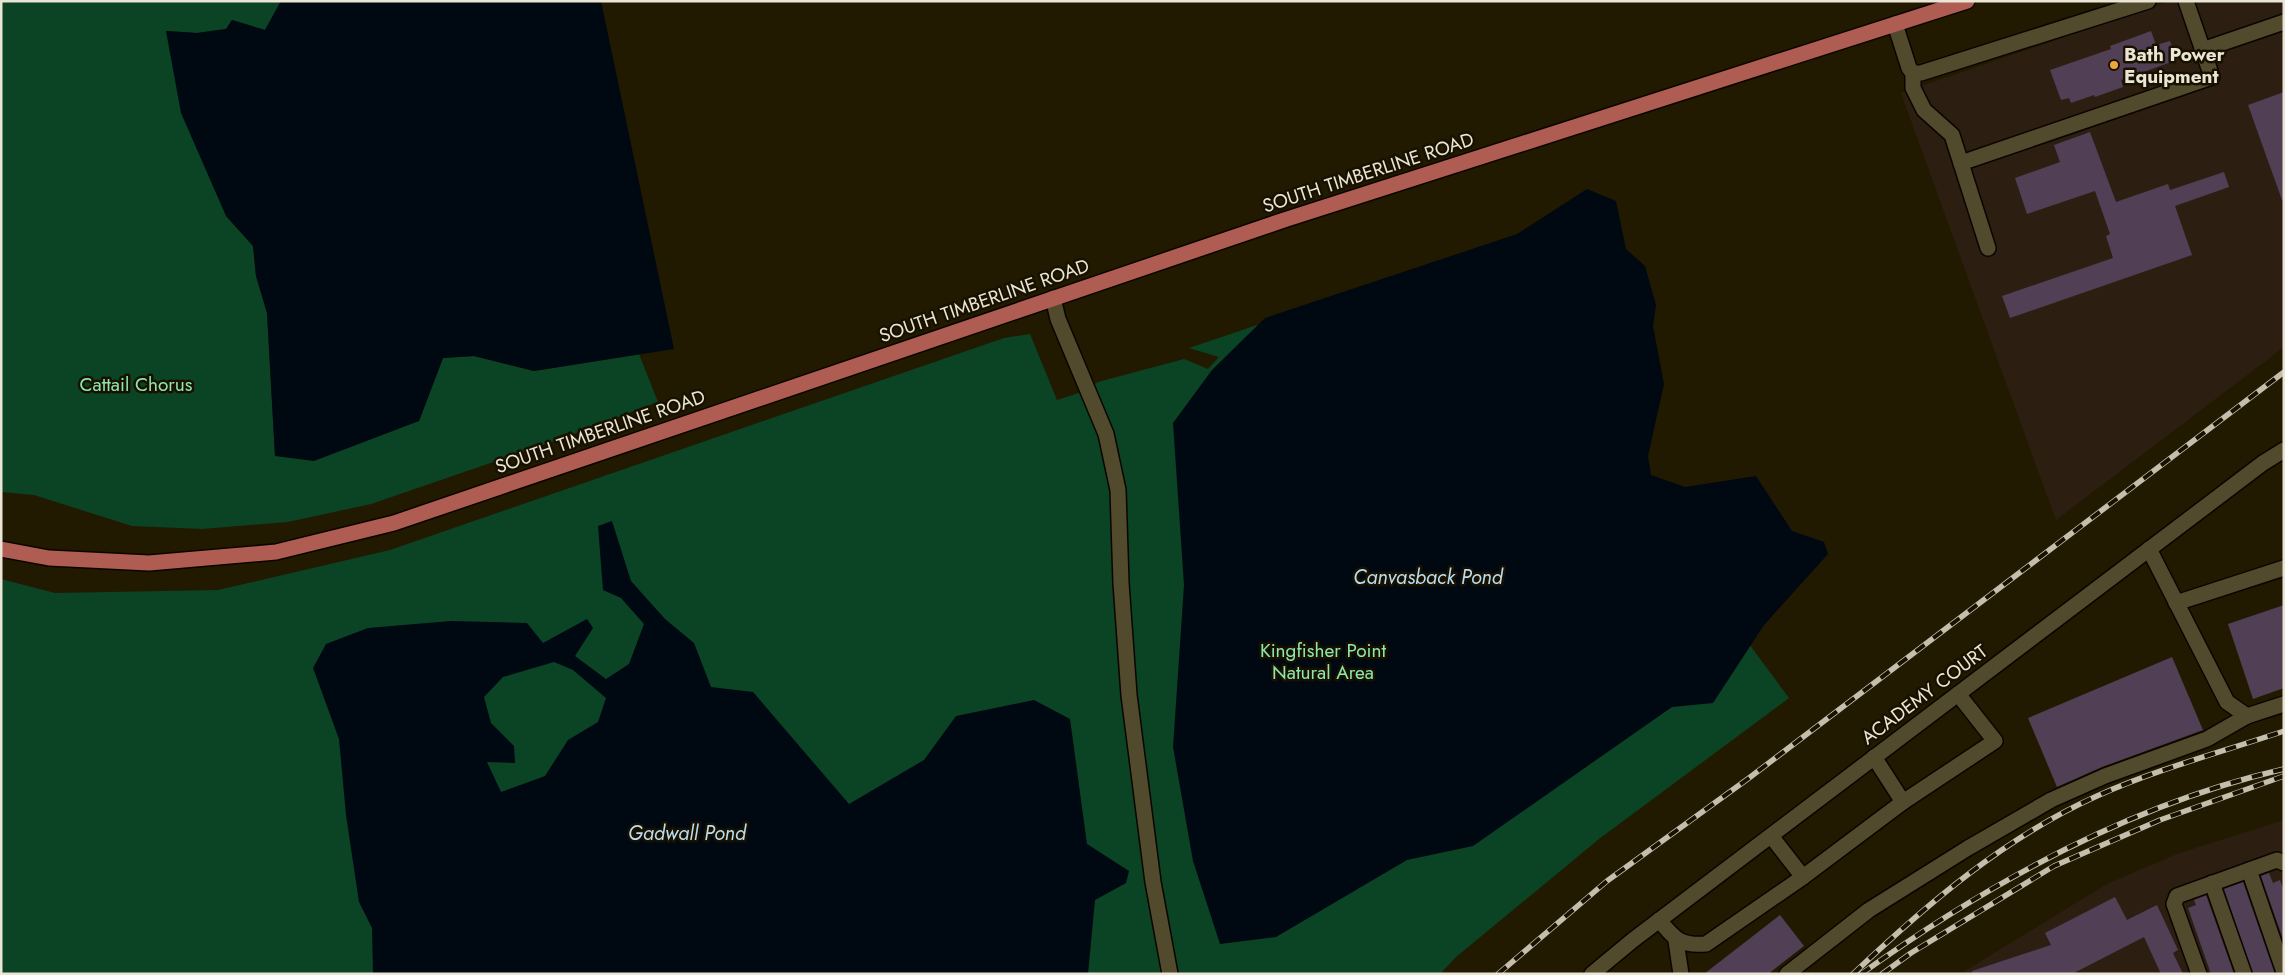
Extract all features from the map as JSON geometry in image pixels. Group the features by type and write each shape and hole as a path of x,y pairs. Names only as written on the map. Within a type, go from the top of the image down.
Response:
{"main road":[{"name":"SOUTH TIMBERLINE ROAD","path":"1,549 48,558 149,563 276,552 394,523 1284,220 1967,1"}],"street":[{"path":"1913,73 1920,73 2148,1"},
{"path":"1961,162 2212,77 2186,1"},
{"path":"2202,50 2284,22"},
{"path":"1895,24 1909,68 1913,73 1913,88 1924,110 1952,135 1988,248"},
{"path":"1053,298 1058,319 1106,434 1118,490 1121,583 1129,695 1153,882 1170,974"},
{"name":"ACADEMY COURT","path":"1592,974 1660,920 2262,463 2284,450"},
{"path":"2149,549 2227,702 2247,716"},
{"path":"2176,603 2284,568"},
{"path":"1676,941 1694,945 1706,944 1803,877 1903,802 1996,741 1958,694"},
{"path":"1787,974 1870,910 1968,848 2051,800 2105,776 2207,740 2247,716 2284,704"},
{"path":"1874,757 1903,802"},
{"path":"1771,836 1803,877"},
{"path":"2198,974 2174,904 2176,896 2277,860 2284,862"},
{"path":"2249,870 2284,972"},
{"path":"2212,883 2244,974"},
{"path":"1660,920 1676,941 1681,974"}],"shaded area":[{"path":"2170,1 2284,1 2284,347 2056,520 1901,93"},
{"path":"2284,820 2284,974 1960,974 2107,884 2177,854"}],"green space":[{"name":"Cattail Chorus","path":"1,1 281,1 265,30 232,20 226,29 197,33 166,31 226,216 253,246 256,276 267,313 275,456 419,421 443,358 474,356 534,371 639,354 658,402 560,439 371,504 288,522 202,529 132,526 34,495 1,492"},
{"name":"Kingfisher Point Natural Area","path":"1575,218 1626,478 1789,698 1599,839 1456,957 1440,974 1,974 1,579 55,593 218,590 390,550 1004,338 1030,334 1057,400 1076,394 1098,382 1184,359 1208,369 1219,357 1189,348"}],"water":[{"path":"281,1 601,1 674,349 534,371 474,356 443,358 419,421 314,461 275,456 267,313 256,276 253,246 226,216 181,113 166,31 197,33 226,29 232,20 265,30"},
{"name":"Canvasback Pond","path":"1587,189 1616,201 1626,249 1645,266 1656,305 1653,326 1664,384 1648,456 1651,475 1685,487 1756,476 1792,531 1824,542 1828,554 1764,625 1713,703 1672,707 1473,846 1407,860 1276,937 1220,944 1193,861 1173,747 1184,585 1173,423 1212,370 1265,318 1517,234"},
{"name":"Gadwall Pond","path":"612,521 631,581 665,619 694,643 711,687 753,692 849,804 924,760 956,716 1034,700 1070,719 1087,844 1129,871 1126,883 1095,900 1088,974 373,974 372,928 359,902 346,815 339,739 313,668 326,644 368,628 451,621 527,623 543,643 587,619 593,628 575,656 606,679 629,664 644,624 621,598 603,590 598,526","holes":["554,662 573,670 606,698 598,722 568,740 545,776 501,792 487,762 515,763 514,746 491,723 484,697 503,677"]}],"building":[{"name":"Bath Power Equipment","path":"2151,31 2156,45 2170,41 2177,60 2121,80 2123,87 2095,97 2094,95 2071,103 2069,98 2061,100 2050,70 2111,49 2110,46"},
{"path":"2284,92 2284,200 2282,200 2248,105"},
{"path":"2090,132 2116,202 2168,184 2170,190 2224,172 2229,187 2175,206 2192,255 2010,318 2002,296 2113,258 2106,236 2110,234 2095,191 2027,214 2015,178 2060,162 2054,145"},
{"path":"2284,605 2284,688 2253,699 2228,624"},
{"path":"2172,657 2203,730 2102,767 2057,787 2028,718"},
{"path":"2269,873 2273,883 2280,880 2284,891 2284,942 2261,876"},
{"path":"2243,882 2275,974 2253,974 2224,889"},
{"path":"2206,895 2234,974 2211,974 2188,908 2196,905 2194,900"},
{"path":"2115,897 2127,920 2157,905 2178,950 2173,953 2183,974 2161,974 2144,937 2072,974 1972,974 1972,971 2051,945 2045,933"},
{"path":"1780,915 1804,946 1768,974 1704,974"}],"railway":[{"path":"1498,974 1607,881 1749,778 2284,372"},
{"path":"1853,974 1938,898 1968,874 2030,831 2120,786 2284,731"},
{"path":"1861,974 1959,908 2063,850 2116,825 2171,803 2227,784 2284,769"},
{"path":"1882,974 1911,953 2054,866 2160,820 2284,776"}],"place":[{"name":"Bath Power Equipment","path":"2114,65"}]}
